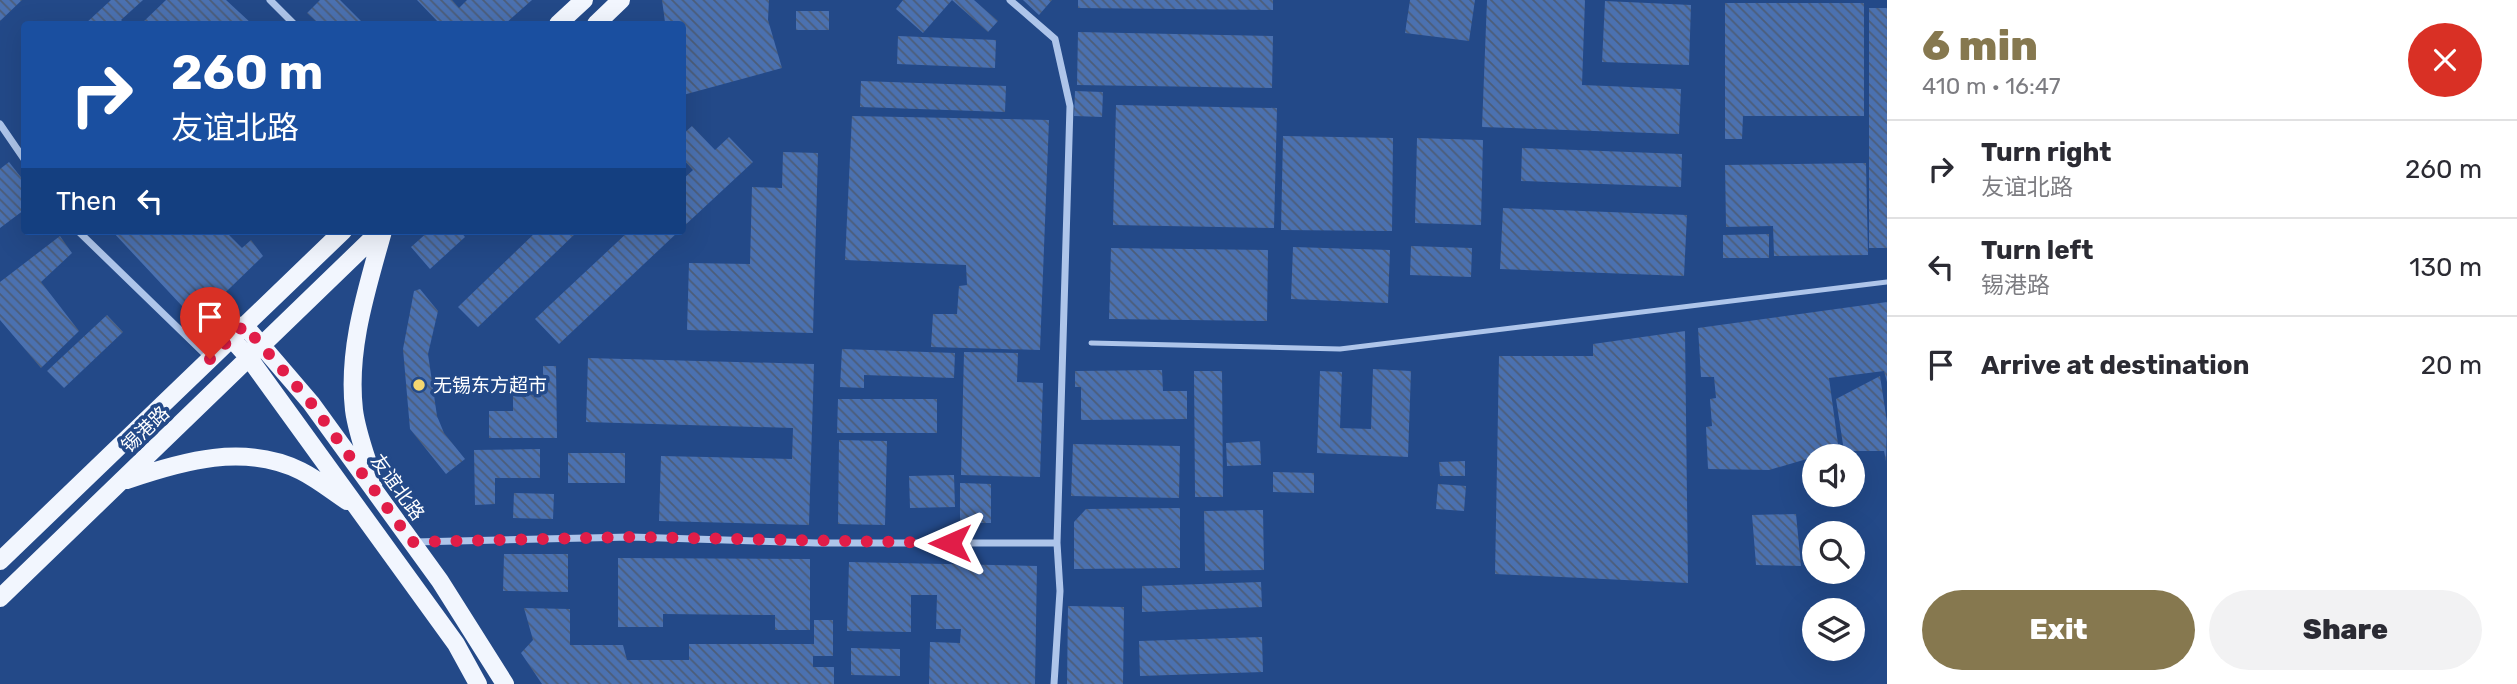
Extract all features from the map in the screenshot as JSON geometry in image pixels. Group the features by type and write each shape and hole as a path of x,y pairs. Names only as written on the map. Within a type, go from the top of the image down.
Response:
{"main road":[{"path":"561,21 584,0"},
{"path":"599,21 621,0"},
{"name":"锡港路","path":"0,561 339,235"},
{"name":"锡港路","path":"7,588 378,235"},
{"path":"378,495 354,410 352,360 365,294 381,235"},
{"name":"友谊北路","path":"244,325 311,403 378,495 481,642 505,684"},
{"path":"231,338 249,358 456,643 478,684"},
{"path":"120,482 208,457 249,457 301,471 355,506"}],"street":[{"path":"270,0 291,21"},
{"path":"1010,0 1055,39 1070,106 1057,543 1060,591 1054,684"},
{"path":"0,124 21,155"},
{"path":"82,235 210,359"},
{"path":"412,542 631,537 816,542 1057,543"}],"lane":[{"path":"1091,343 1340,349 1887,282"}],"building":[{"path":"0,0 22,0 0,21"},
{"path":"111,0 143,0 122,21 88,21"},
{"path":"166,0 226,0 249,21 144,21"},
{"path":"320,0 340,0 361,21 316,21 307,13"},
{"path":"417,0 452,0 459,8 467,0 532,0 508,21 437,21"},
{"path":"662,0 769,0 768,20 782,68 686,94 686,21 665,21"},
{"path":"903,0 952,0 923,33 896,9"},
{"path":"952,0 974,0 998,21 988,32"},
{"path":"1023,0 1052,0 1039,15"},
{"path":"1078,0 1273,0 1273,10 1078,8"},
{"path":"1410,0 1475,0 1469,41 1405,33"},
{"path":"1487,0 1585,0 1582,85 1681,89 1679,134 1482,127"},
{"path":"1605,1 1691,5 1689,65 1602,62"},
{"path":"1725,3 1864,3 1864,116 1743,116 1742,139 1725,139"},
{"path":"1869,8 1887,8 1887,248 1869,248"},
{"path":"796,11 829,11 829,30 796,30"},
{"path":"1078,32 1273,36 1272,88 1077,85"},
{"path":"898,36 996,40 995,68 897,64"},
{"path":"861,81 1006,86 1005,112 860,107"},
{"path":"1075,91 1103,92 1102,117 1074,116"},
{"path":"1116,105 1277,108 1274,228 1113,225"},
{"path":"852,116 1049,120 1040,350 931,347 933,314 957,314 959,286 967,285 966,265 845,260"},
{"path":"692,126 715,150 729,137 753,162 686,224 686,176 693,170 686,162 686,131"},
{"path":"1283,136 1393,138 1392,231 1281,230"},
{"path":"1417,138 1483,140 1481,225 1415,223"},
{"path":"1522,148 1682,154 1681,187 1521,181"},
{"path":"783,152 818,153 813,333 687,330 689,263 750,264 752,187 782,188"},
{"path":"9,162 21,177 21,212 0,228 0,169"},
{"path":"1866,163 1868,255 1774,256 1773,226 1726,227 1725,165"},
{"path":"1503,208 1687,215 1684,276 1500,269"},
{"path":"1769,234 1769,258 1723,258 1723,235"},
{"path":"116,235 229,235 242,248 251,240 263,256 196,321"},
{"path":"424,235 465,237 430,269 411,247"},
{"path":"533,235 574,235 478,327 458,307"},
{"path":"625,235 675,235 559,344 535,319"},
{"path":"60,236 72,253 41,282 79,331 41,368 0,320 0,282"},
{"path":"1411,246 1472,248 1471,277 1410,275"},
{"path":"1293,247 1390,250 1388,303 1291,299"},
{"path":"1111,248 1268,250 1267,321 1109,319"},
{"name":"无锡东方超市","path":"420,289 438,311 428,354 437,416 444,433 465,459 446,474 410,429 403,349 414,291"},
{"path":"1887,302 1887,382 1884,371 1829,378 1838,444 1802,444 1802,460 1769,470 1708,469 1706,427 1712,426 1710,399 1716,398 1714,377 1701,377 1698,328"},
{"path":"107,315 123,332 64,388 47,371"},
{"path":"1685,331 1688,583 1495,574 1499,356 1593,356 1593,344"},
{"path":"842,349 955,353 954,378 864,375 864,388 840,387"},
{"path":"964,352 1018,353 1017,382 1043,383 1040,477 961,475"},
{"path":"588,358 814,364 809,525 659,521 661,456 792,459 793,428 586,422"},
{"path":"543,366 556,366 557,438 489,438 489,411 513,411 513,396 526,397 526,385 543,385"},
{"path":"1373,369 1411,371 1408,457 1317,453 1320,371 1342,372 1340,428 1371,429"},
{"path":"1162,370 1163,391 1187,391 1187,419 1081,420 1081,387 1075,387 1075,371"},
{"path":"1194,371 1222,371 1223,497 1195,497"},
{"path":"1880,376 1887,422 1886,461 1884,451 1865,451 1865,444 1843,444 1836,399"},
{"path":"838,399 937,399 937,433 837,433"},
{"path":"839,440 887,441 885,525 838,524"},
{"path":"1260,441 1261,465 1227,466 1226,443"},
{"path":"1073,444 1180,446 1179,498 1071,496"},
{"path":"540,449 540,478 495,478 495,504 475,505 474,450"},
{"path":"568,453 625,453 625,483 568,483"},
{"path":"1465,461 1465,476 1440,476 1439,462"},
{"path":"1273,472 1314,473 1314,493 1273,492"},
{"path":"954,475 955,507 910,508 909,476"},
{"path":"960,483 991,484 991,523 960,523"},
{"path":"1438,484 1466,486 1464,511 1436,509"},
{"path":"514,493 554,494 553,519 513,518"},
{"path":"1180,508 1180,568 1074,569 1074,522 1086,509"},
{"path":"1263,510 1264,570 1205,571 1204,511"},
{"path":"1796,514 1801,566 1756,565 1752,515"},
{"path":"504,554 568,554 568,592 503,591"},
{"path":"618,558 810,559 810,630 775,630 775,615 663,614 663,627 618,627"},
{"path":"849,562 1037,566 1035,684 929,684 930,642 960,643 961,629 936,629 937,595 911,595 911,632 847,631"},
{"path":"1261,582 1262,607 1142,612 1142,586"},
{"path":"1068,606 1124,607 1123,684 1067,684"},
{"path":"524,608 570,609 570,645 623,645 627,660 689,660 689,644 814,644 814,620 833,620 833,656 813,656 813,667 834,667 834,684 542,684 521,653 533,640"},
{"path":"1262,637 1263,672 1140,676 1139,641"},
{"path":"851,648 900,649 900,676 851,675"}],"place":[{"name":"无锡东方超市","path":"419,385"}],"route":[{"path":"210,359 244,325 311,403 412,542 631,537 950,543"}]}
